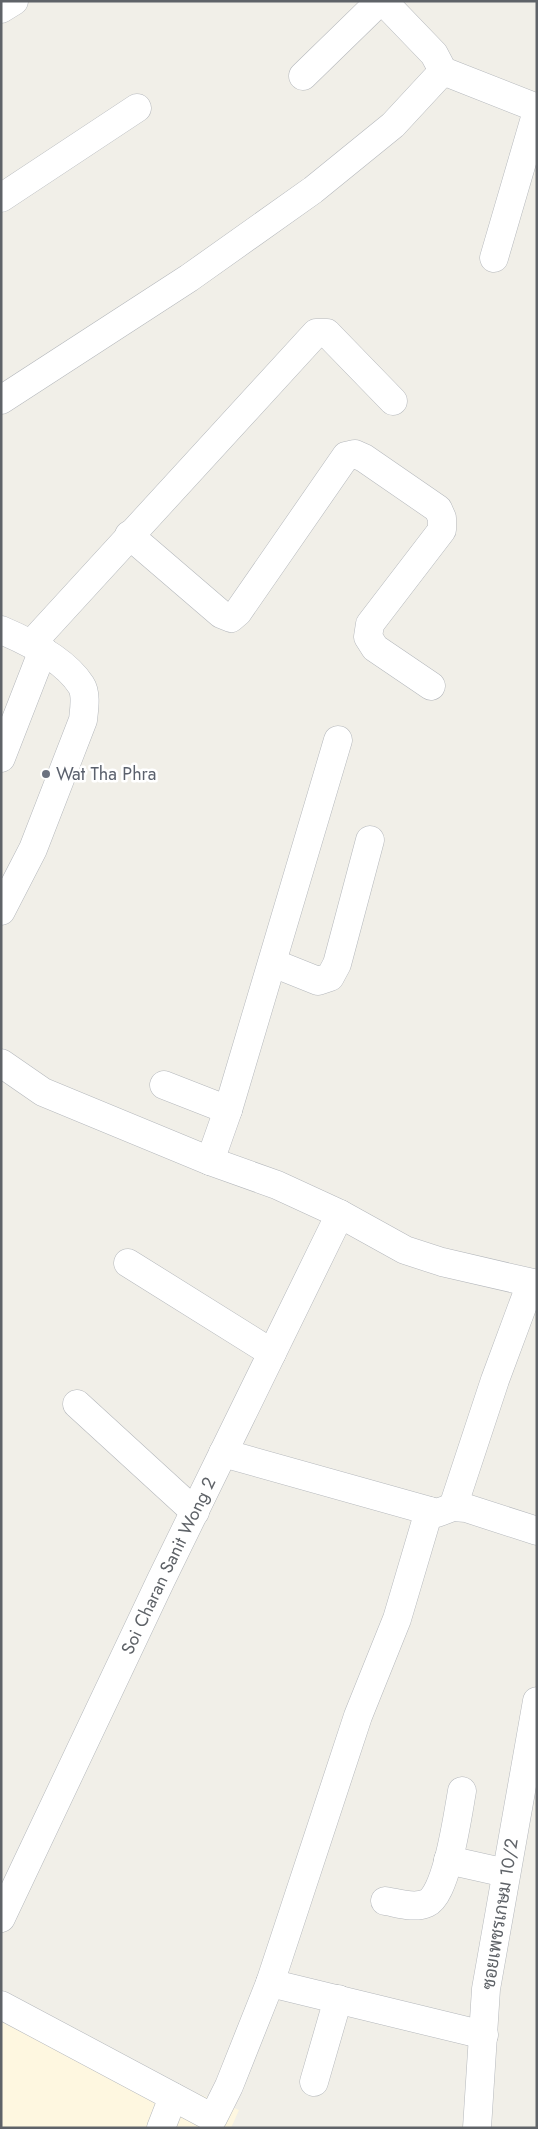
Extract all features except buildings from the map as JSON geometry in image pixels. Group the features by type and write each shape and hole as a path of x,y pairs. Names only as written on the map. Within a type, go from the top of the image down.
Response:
{"street":[{"path":"1,10 14,1"},
{"path":"303,76 382,1 434,54 443,71 537,110 494,258"},
{"path":"1,400 189,278 313,190 393,125 443,71"},
{"path":"1,198 137,108"},
{"path":"1,758 38,647 129,535 316,333 327,333 393,401"},
{"path":"129,535 221,614 231,618 238,612 346,456 355,454 364,458 438,509 442,518 442,530 370,624 368,638 375,648 431,686"},
{"path":"1,630 38,647 82,686 83,720 34,848 1,912"},
{"path":"210,1161 228,1110 273,962 338,740"},
{"path":"273,962 318,981 330,977 337,964 370,840"},
{"path":"1,1063 43,1092 210,1161 277,1185 340,1214 405,1250 442,1262 534,1284 358,1716 270,1982 213,2118 1,2005"},
{"path":"164,1085 228,1110"},
{"name":"Soi Charan Sanit Wong 2","path":"1,1918 223,1453 340,1214"},
{"path":"128,1263 272,1354"},
{"path":"78,1404 195,1512"},
{"path":"223,1453 441,1509 466,1508 537,1531"},
{"name":"ซอยเพชรเกษม 10/2","path":"477,2128 486,1989 537,1701"},
{"path":"385,1901 414,1905 428,1903 438,1894 448,1860 462,1791"},
{"path":"448,1860 506,1873"},
{"path":"270,1982 484,2035"},
{"path":"314,2082 338,1999"},
{"path":"160,2128 173,2098"}],"shaded area":[{"path":"1,2015 239,2110 231,2128 1,2128"}],"place":[{"name":"Wat Tha Phra","path":"46,774"}]}
